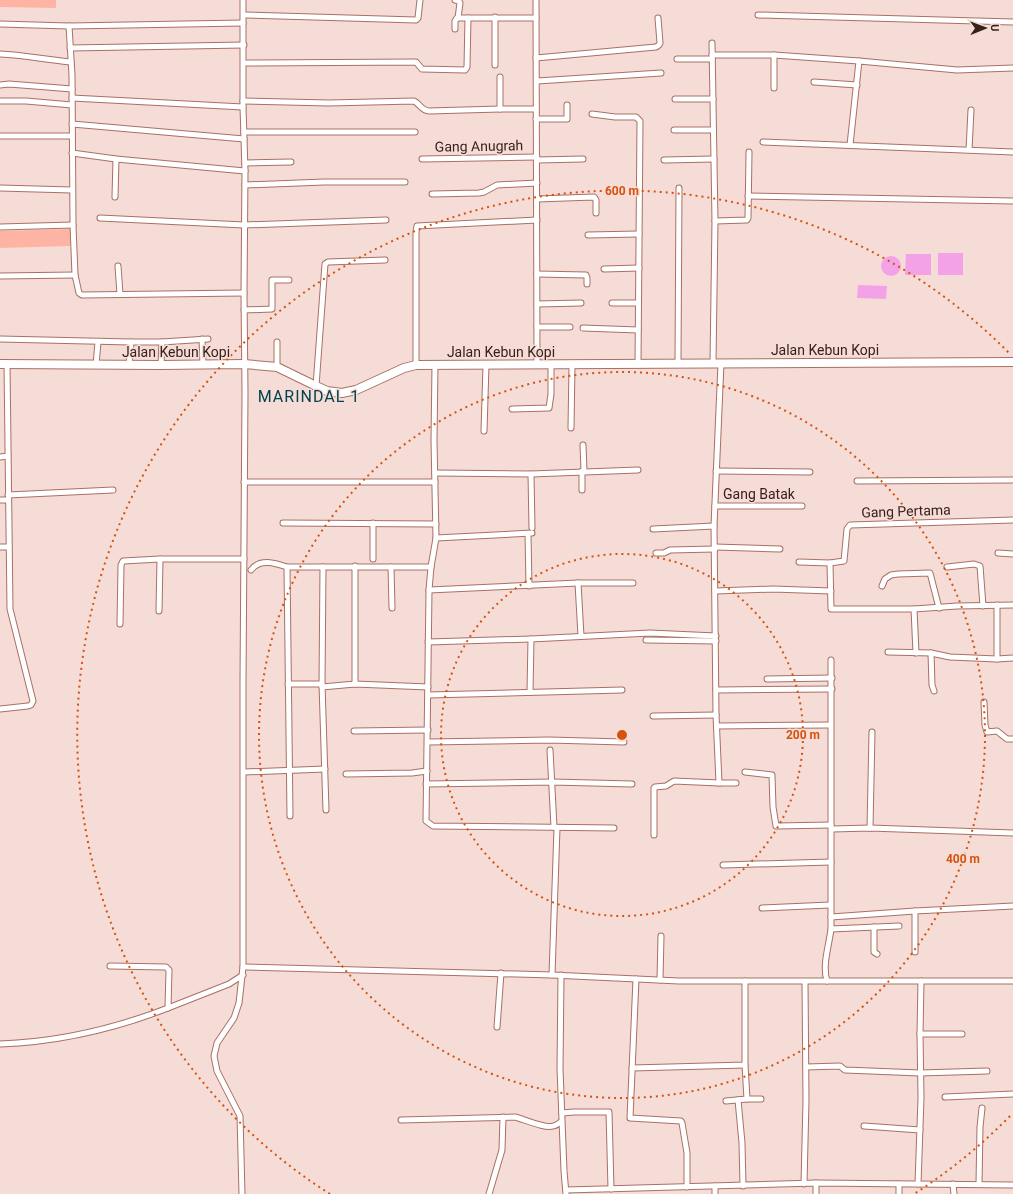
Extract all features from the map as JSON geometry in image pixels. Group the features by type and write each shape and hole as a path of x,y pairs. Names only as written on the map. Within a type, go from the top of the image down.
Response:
{"main road":[{"name":"Jalan Kebun Kopi","path":"3,364 244,364 277,367 327,391 342,393 356,390 404,368 416,365 1013,362"}],"street":[{"path":"242,1194 240,1116 217,1071 214,1056 217,1044 234,1018 243,975 244,0"},
{"path":"244,15 417,20 420,0"},
{"path":"455,0 459,1 460,3 455,29"},
{"path":"536,0 537,365"},
{"path":"758,15 1013,22"},
{"path":"457,19 495,17 536,18"},
{"path":"495,17 496,65"},
{"path":"244,63 416,62 422,69 465,70 467,67 468,18"},
{"path":"536,58 656,47 660,43 658,18"},
{"path":"0,24 69,26 243,23"},
{"path":"69,26 72,90 72,190 75,275 80,295 244,293"},
{"path":"712,43 717,363 714,526 716,715 719,783"},
{"path":"70,48 244,45"},
{"path":"0,54 20,55 71,62"},
{"path":"774,55 774,88"},
{"path":"677,59 774,55 957,70 1013,68"},
{"path":"850,146 859,61"},
{"path":"537,81 661,73"},
{"path":"500,77 500,109"},
{"path":"814,82 857,85"},
{"path":"0,85 9,84 72,90"},
{"path":"72,98 243,107"},
{"path":"675,99 713,99"},
{"path":"0,100 72,105"},
{"path":"243,101 329,103 414,101 426,111 536,109"},
{"path":"536,119 567,119 567,105"},
{"path":"969,150 971,110"},
{"path":"592,114 615,117 632,116 636,117 640,121 638,365"},
{"path":"72,124 244,139"},
{"path":"674,130 714,130"},
{"path":"244,132 415,132"},
{"path":"0,136 72,136"},
{"path":"763,142 1013,152"},
{"path":"715,221 746,220 749,216 749,152"},
{"path":"72,153 116,159 245,171"},
{"path":"115,198 116,159"},
{"name":"Gang Anugrah","path":"422,159 584,159"},
{"path":"664,160 714,159"},
{"path":"244,163 291,162"},
{"path":"245,185 324,182 405,182"},
{"path":"432,194 479,193 497,185 537,183"},
{"path":"0,188 72,190"},
{"path":"678,364 679,188"},
{"path":"748,196 1013,201"},
{"path":"537,199 594,197 596,200 596,213"},
{"path":"100,218 244,225 386,220"},
{"path":"416,365 417,226 537,220"},
{"path":"0,227 73,225"},
{"path":"588,235 639,234"},
{"path":"316,386 325,264 328,262 385,260"},
{"path":"118,266 120,294"},
{"path":"604,269 639,268"},
{"path":"537,274 586,275 587,284"},
{"path":"0,276 75,275"},
{"path":"244,310 272,309 272,280 289,280"},
{"path":"612,303 638,303"},
{"path":"538,304 581,304"},
{"path":"537,327 570,327"},
{"path":"583,328 638,330"},
{"path":"0,339 162,342 205,339 203,365"},
{"path":"96,365 98,342"},
{"path":"129,365 131,342"},
{"path":"161,365 162,342"},
{"path":"277,342 277,367"},
{"path":"0,709 30,706 33,701 10,609 8,456 3,364"},
{"path":"435,365 436,538 429,590 426,821 433,826 614,828"},
{"path":"484,431 486,365"},
{"path":"512,409 549,408 551,394 551,365"},
{"path":"571,428 572,365"},
{"path":"582,490 583,445"},
{"path":"0,457 8,456"},
{"path":"435,473 531,474 638,470"},
{"path":"716,470 810,472"},
{"path":"530,586 531,474"},
{"path":"857,481 1013,480"},
{"path":"244,482 435,482"},
{"path":"0,500 8,497 113,490"},
{"name":"Gang Batak","path":"715,506 802,506"},
{"name":"Gang Pertama","path":"830,564 844,561 847,529 850,525 1013,520"},
{"path":"283,523 436,524"},
{"path":"373,523 373,559"},
{"path":"653,529 714,526"},
{"path":"436,538 530,532"},
{"path":"0,547 9,548"},
{"path":"656,553 664,553 670,550 715,548 780,549"},
{"path":"998,554 1013,554"},
{"path":"120,624 122,562 160,559 244,559"},
{"path":"159,611 160,559"},
{"path":"251,570 255,565 264,562 287,567 431,567"},
{"path":"799,562 830,564 831,609 914,610 1013,605"},
{"path":"947,567 974,564 980,566 983,606"},
{"path":"355,566 355,684"},
{"path":"287,567 290,816"},
{"path":"323,567 322,685 326,810"},
{"path":"391,567 392,608"},
{"path":"882,586 885,579 892,575 930,573 939,608"},
{"path":"578,583 581,636"},
{"path":"429,590 578,583 633,583"},
{"path":"715,591 773,589 830,591"},
{"path":"997,605 998,659"},
{"path":"914,610 916,653"},
{"path":"428,642 531,639 650,632 716,638"},
{"path":"646,640 716,638"},
{"path":"530,692 531,639"},
{"path":"888,652 931,653 950,657 998,659 1013,658"},
{"path":"931,653 932,685 934,691"},
{"path":"827,981 824,973 824,966 831,929 830,905 832,827 830,725 832,660"},
{"path":"767,679 832,678"},
{"path":"288,684 355,684 428,687"},
{"path":"716,690 832,689"},
{"path":"428,695 622,690"},
{"path":"984,702 985,725 987,732 997,731 1007,739 1013,740"},
{"path":"653,716 716,715"},
{"path":"717,726 830,725"},
{"path":"354,731 428,730"},
{"path":"870,828 872,732"},
{"path":"428,742 549,740 624,742"},
{"path":"550,750 555,828 552,974"},
{"path":"244,772 325,769"},
{"path":"346,774 412,773 427,771"},
{"path":"745,772 772,775 773,807 776,826 1013,832"},
{"path":"654,835 655,787 666,786 674,781 736,783"},
{"path":"426,784 552,782 632,784"},
{"path":"723,865 831,862"},
{"path":"762,908 830,905"},
{"path":"830,918 915,911 1013,906"},
{"path":"915,911 915,952"},
{"path":"831,929 899,926"},
{"path":"874,927 874,952 877,954"},
{"path":"660,936 660,980"},
{"path":"110,966 166,967 168,970 168,1008"},
{"path":"243,967 552,974 660,980 805,982 1013,981"},
{"path":"497,1027 501,973"},
{"path":"0,1044 38,1042 86,1034 136,1020 229,984 243,975"},
{"path":"561,975 561,1122 564,1182 566,1192 612,1189 804,1184 1013,1185"},
{"path":"636,978 630,1118 678,1120 682,1123 687,1154 687,1187"},
{"path":"745,981 746,1099"},
{"path":"918,1184 920,1130 921,981"},
{"path":"804,1184 806,1067 805,982"},
{"path":"920,1034 962,1034"},
{"path":"632,1068 745,1065"},
{"path":"806,1067 840,1066 845,1070 920,1073 987,1071"},
{"path":"945,1098 1013,1094"},
{"path":"726,1101 761,1099"},
{"path":"738,1100 742,1143 743,1186"},
{"path":"979,1184 980,1127 982,1108"},
{"path":"562,1113 608,1111 612,1189"},
{"path":"489,1194 502,1150 503,1117"},
{"path":"401,1120 515,1117 539,1125 551,1127 561,1122"},
{"path":"864,1126 920,1130"},
{"path":"816,1184 816,1194"},
{"path":"899,1194 900,1184"},
{"path":"953,1184 954,1194"},
{"path":"715,1194 716,1186"}],"shaded area":[{"path":"0,0 56,0 56,8 0,7"},
{"path":"70,229 70,246 0,248 0,231"},
{"path":"938,253 963,253 963,275 938,275"},
{"path":"906,254 931,254 931,275 905,275"},
{"path":"891,256 898,259 901,266 898,273 891,276 884,273 881,266 884,259"},
{"path":"858,285 887,286 886,299 857,298"}],"district":[{"name":"MARINDAL 1","path":"309,396"}]}
